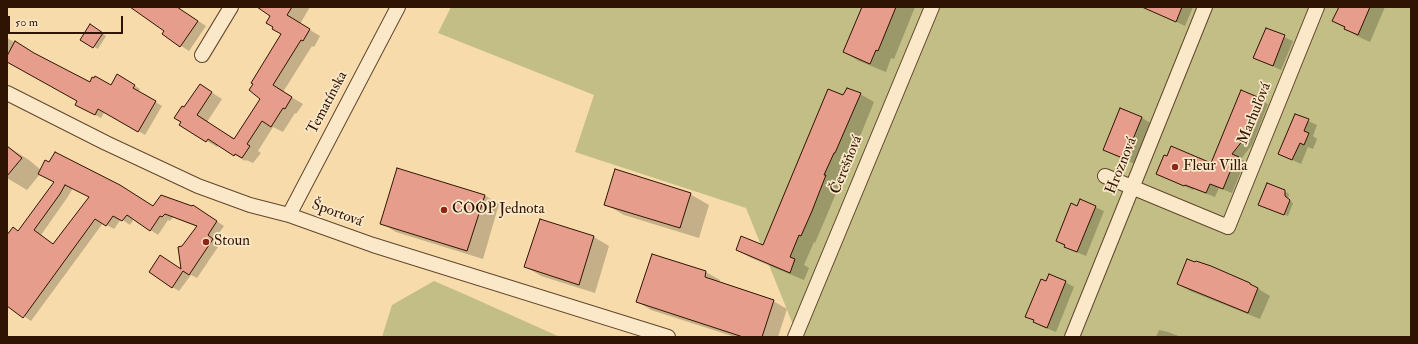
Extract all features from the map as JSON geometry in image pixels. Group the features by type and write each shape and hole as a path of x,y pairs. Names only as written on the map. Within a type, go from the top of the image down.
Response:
{"street":[{"name":"Tematínska","path":"289,215 398,7"},
{"name":"Čerešňová","path":"795,337 932,7"},
{"name":"Hroznová","path":"1072,337 1205,7"},
{"name":"Marhuľová","path":"1132,188 1228,227 1317,7"},
{"path":"202,55 227,8"},
{"name":"Športová","path":"7,92 106,143 198,186 250,205 289,215 380,247 668,337"},
{"path":"1105,176 1132,188"}],"shaded area":[{"path":"451,7 1411,7 1411,337 798,337 746,208 575,152 594,95 438,33"},
{"path":"434,281 560,337 382,337 392,305"}],"building":[{"path":"130,7 177,7 198,21 180,47 162,34 164,31"},
{"path":"257,7 292,7 287,15 310,29 303,41 301,40 273,85 292,97 271,127 262,121 247,144 250,146 242,158 235,154 234,156 208,139 206,142 179,125 181,122 174,118 182,106 184,107 200,84 212,92 197,115 234,139 260,99 249,90 253,84 251,83 281,34 272,29 273,27 266,23 270,16"},
{"path":"862,7 896,7 878,51 876,50 870,64 843,52"},
{"path":"1142,7 1182,7 1176,22"},
{"path":"1339,7 1370,7 1358,35 1344,29 1345,27 1332,21"},
{"path":"90,24 103,33 93,48 80,40"},
{"path":"1266,28 1285,35 1273,66 1253,58"},
{"path":"15,41 34,53 90,82 92,77 94,78 95,76 111,85 117,74 135,85 133,88 156,101 138,132 98,109 95,115 75,105 77,101 7,62 7,56"},
{"path":"847,88 861,93 824,175 826,175 812,211 801,236 799,235 790,257 795,259 790,273 736,250 741,236 763,245 828,89 843,95"},
{"path":"1241,90 1260,98 1243,140 1232,154 1239,157 1235,167 1232,167 1223,189 1210,184 1206,193 1185,185 1184,186 1156,174 1164,155 1167,156 1171,146 1211,163"},
{"path":"1120,108 1142,117 1125,159 1103,150"},
{"path":"1295,114 1309,119 1304,131 1309,133 1304,145 1300,143 1292,160 1278,154"},
{"path":"7,146 22,158 7,176"},
{"path":"55,152 120,185 153,206 161,195 192,206 193,205 217,221 208,235 213,239 189,275 183,271 172,288 149,272 160,255 181,269 178,247 182,246 197,226 165,214 162,217 160,216 150,231 127,215 122,221 113,216 106,226 95,219 23,318 7,306 7,235 13,227 18,231 54,182 38,174 45,160 49,162","holes":["65,185 89,197 53,244 34,230"]},
{"path":"397,168 485,195 467,251 380,224"},
{"path":"615,169 691,193 680,228 604,205"},
{"path":"1267,183 1285,190 1285,196 1290,200 1284,215 1258,205"},
{"path":"1080,199 1096,206 1077,252 1064,247 1065,245 1056,241 1071,203 1077,206"},
{"path":"540,219 594,236 579,285 524,267"},
{"path":"652,254 706,271 705,277 774,300 762,337 743,337 636,302"},
{"path":"1187,259 1211,266 1258,288 1248,313 1177,284"},
{"path":"1049,274 1066,281 1047,328 1033,322 1034,320 1025,317 1041,279 1046,281"}],"place":[{"name":"Fleur Villa","path":"1175,167"},
{"name":"COOP Jednota","path":"444,210"},
{"name":"Stoun","path":"206,242"}]}
